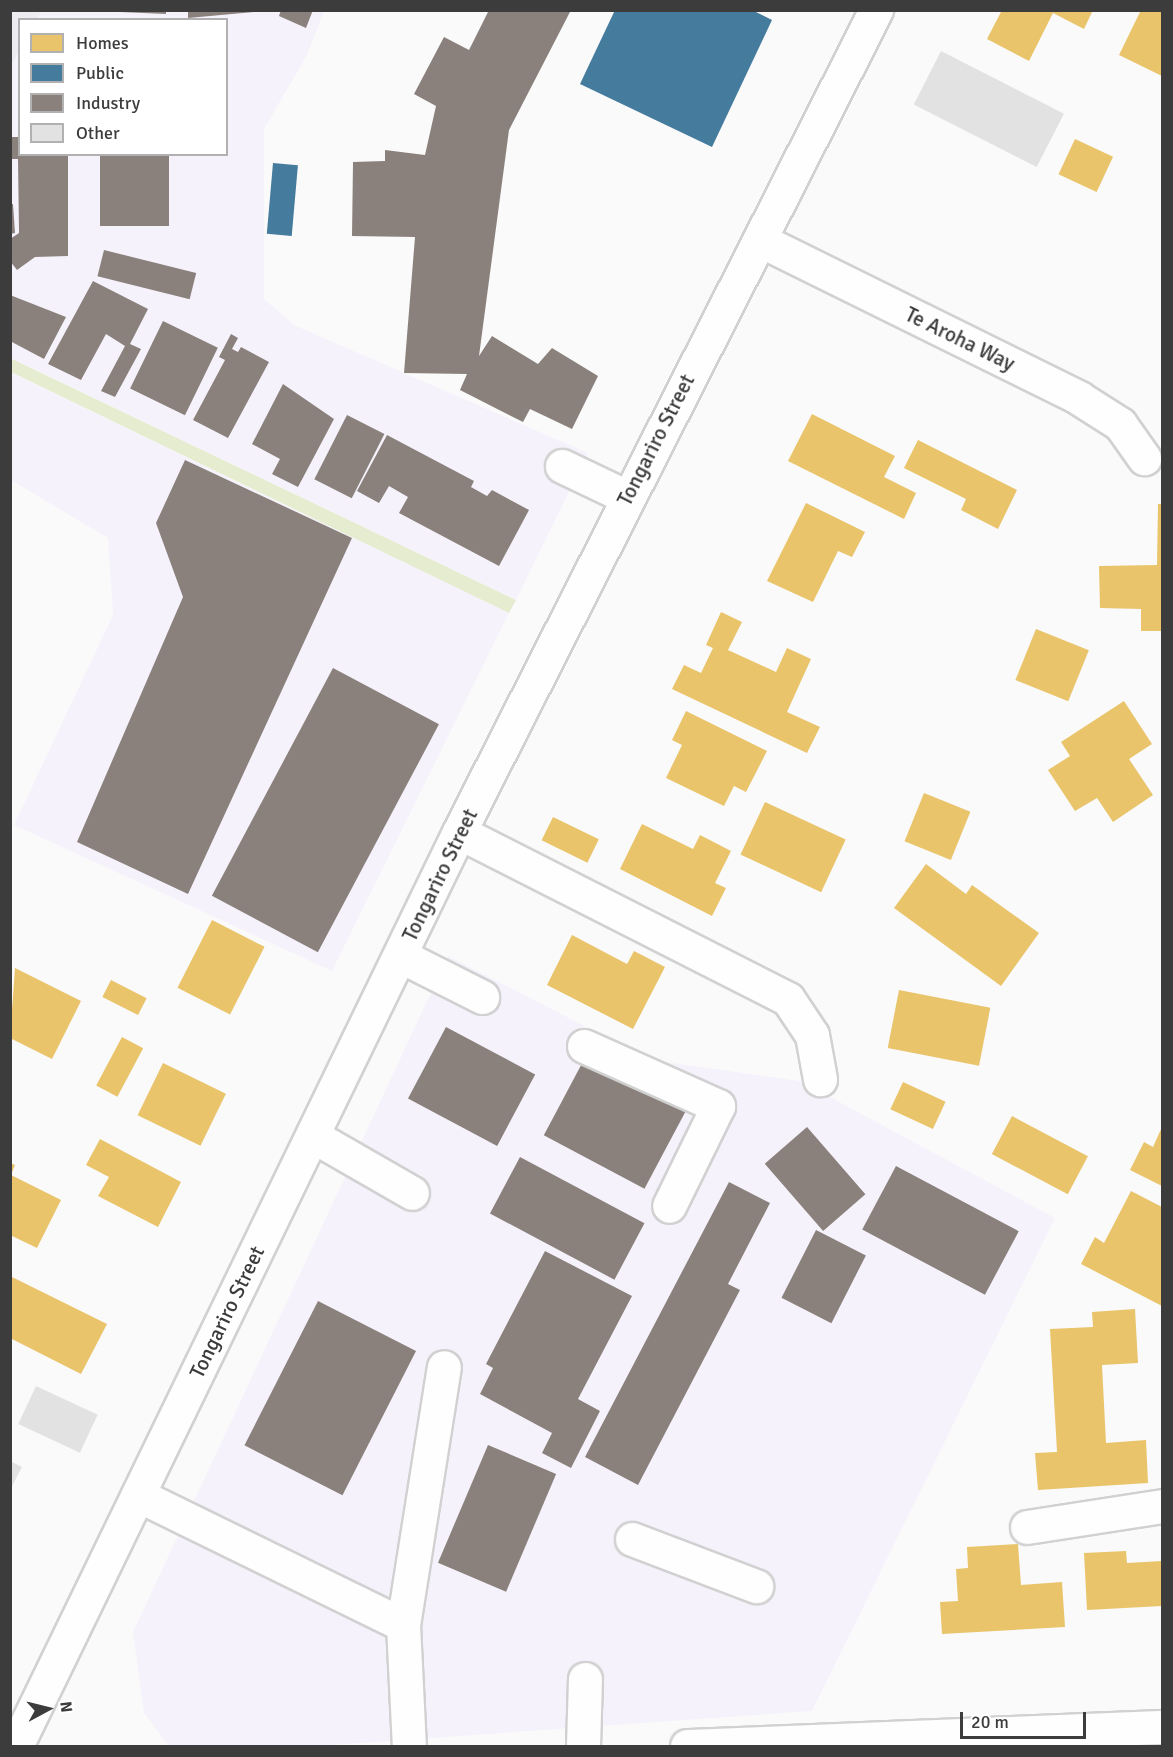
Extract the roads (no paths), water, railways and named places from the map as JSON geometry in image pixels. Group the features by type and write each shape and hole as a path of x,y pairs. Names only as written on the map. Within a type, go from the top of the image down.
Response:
{"street":[{"name":"Tongariro Street","path":"16,1746 401,956 459,832 876,10"},
{"name":"Te Aroha Way","path":"760,240 1079,398 1120,424 1144,458"},
{"path":"562,466 627,497"},
{"path":"459,832 788,999 812,1035 820,1079"},
{"path":"401,956 482,997"},
{"path":"584,1046 718,1106 669,1206"},
{"path":"313,1136 412,1193"},
{"path":"409,1746 403,1625 444,1367"},
{"path":"138,1496 403,1625"},
{"path":"1027,1527 1162,1506"},
{"path":"632,1539 756,1586"},
{"path":"583,1746 585,1679"},
{"path":"687,1746 1162,1727"}]}
